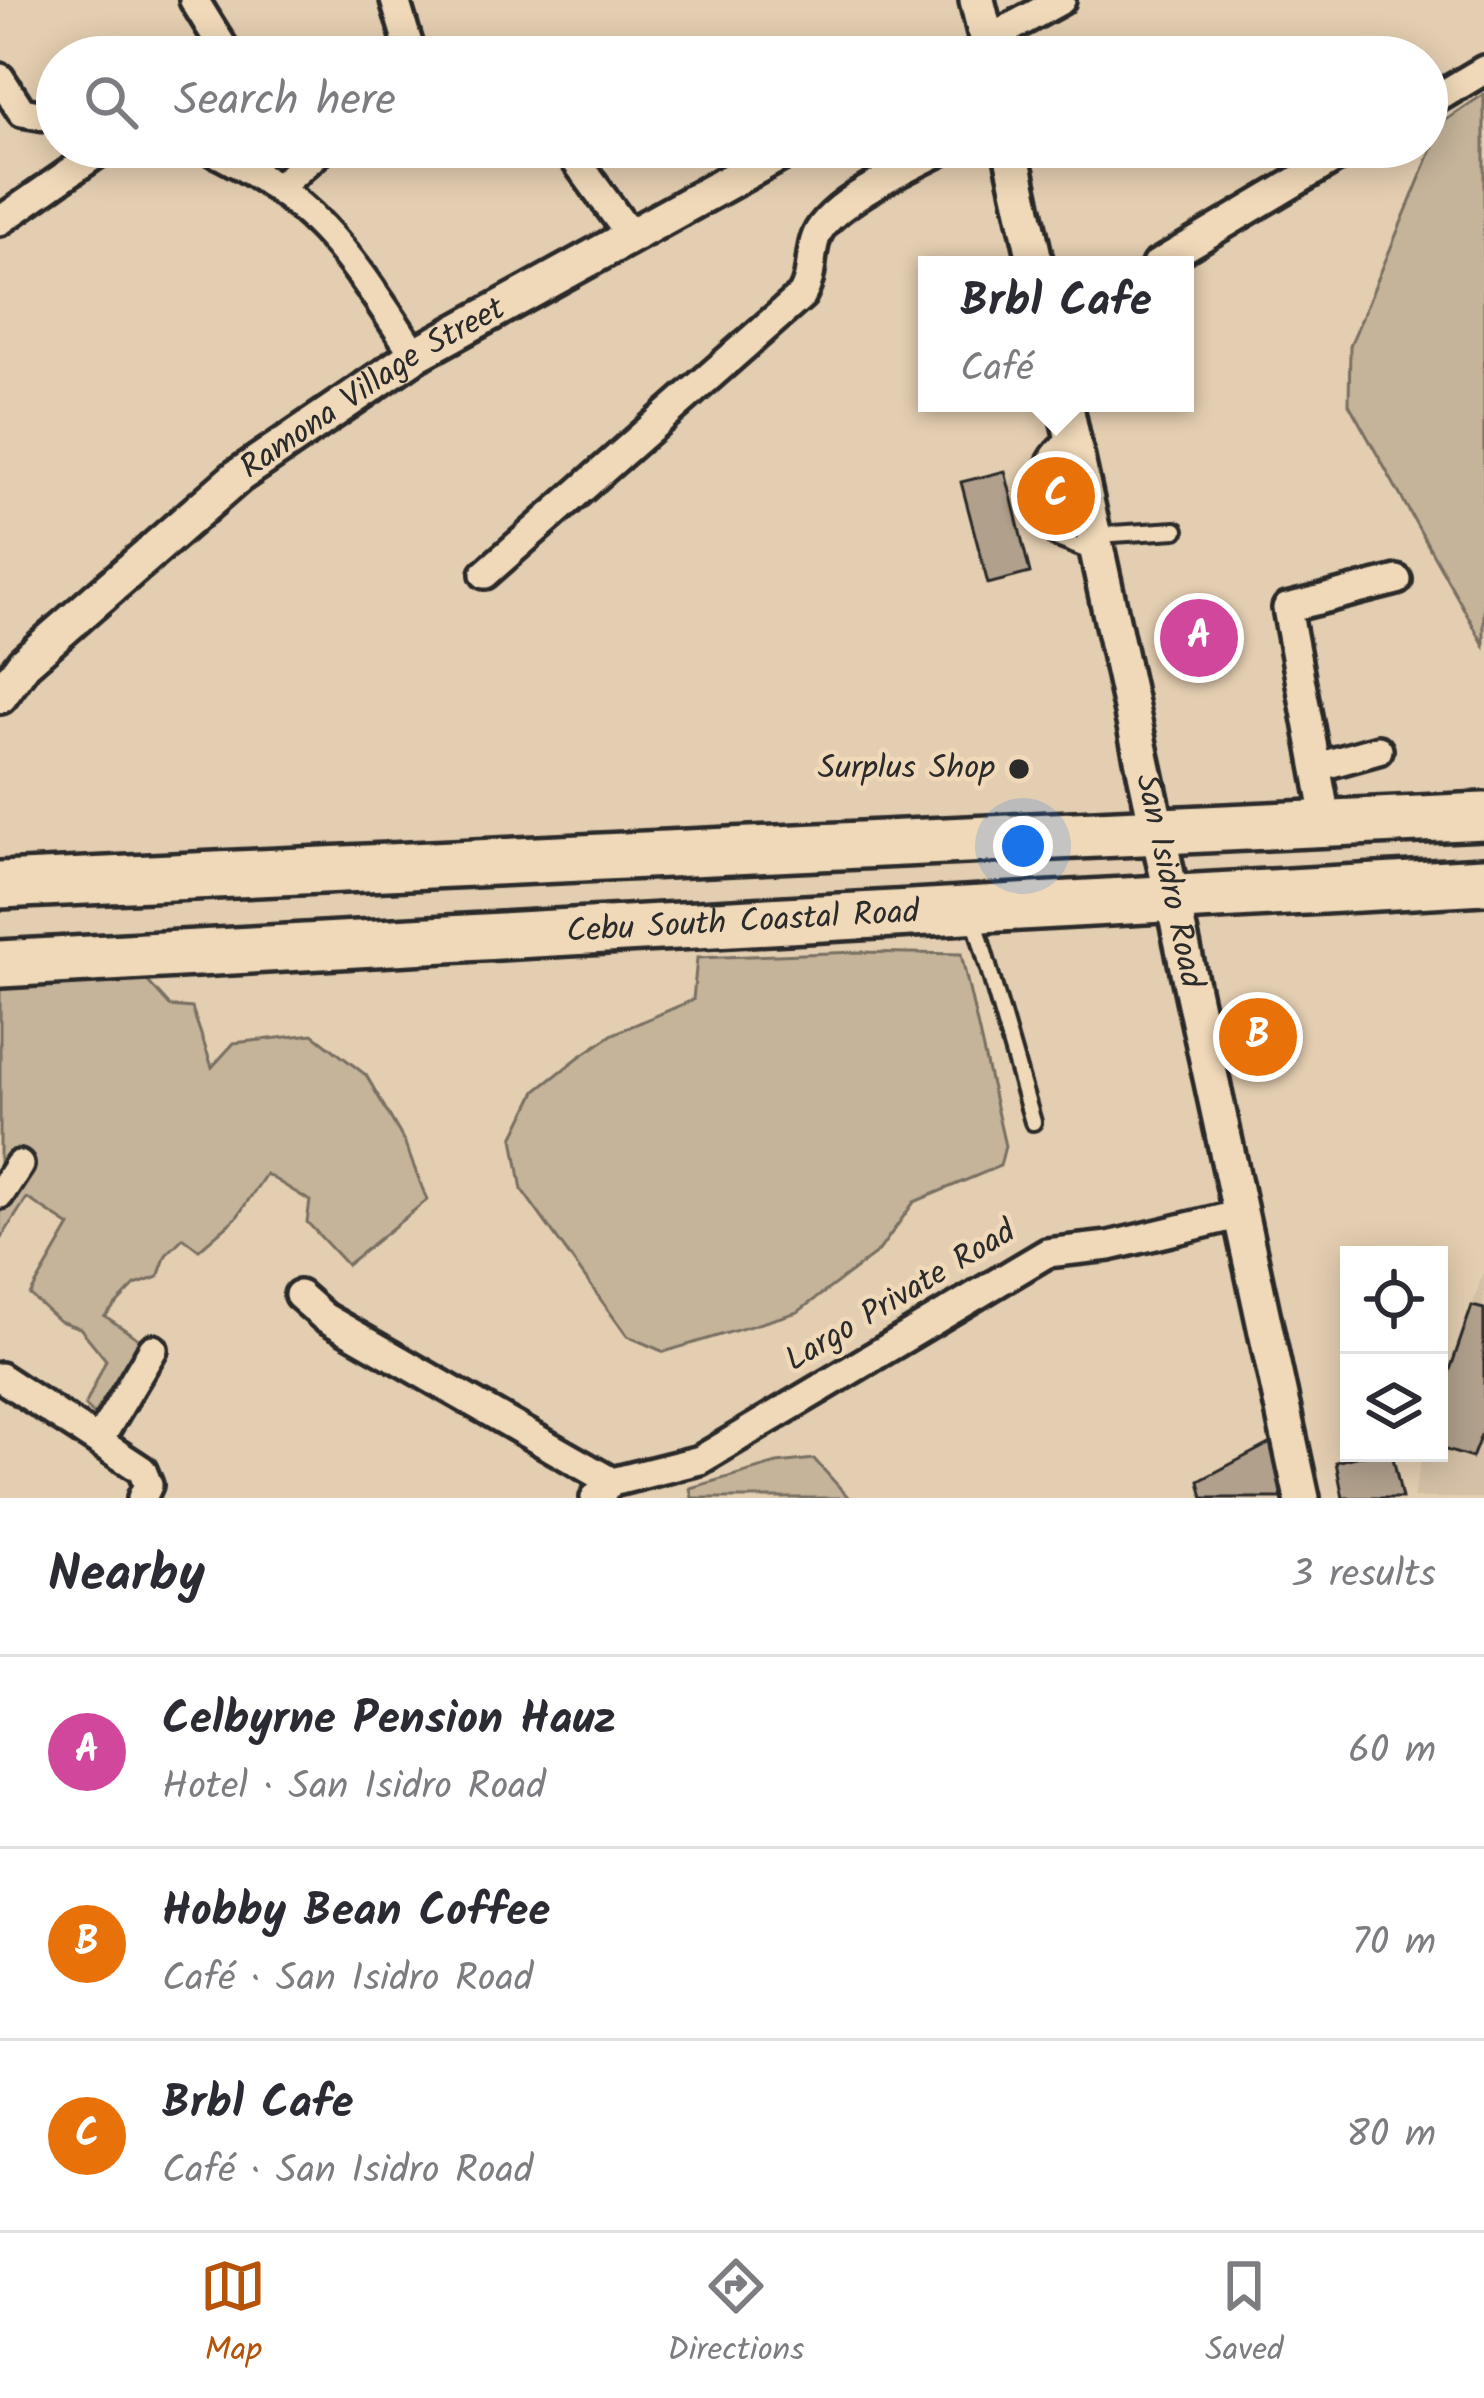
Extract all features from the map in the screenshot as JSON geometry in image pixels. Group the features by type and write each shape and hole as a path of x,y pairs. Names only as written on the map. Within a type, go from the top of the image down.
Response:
{"highway":[{"path":"0,885 1484,816"},
{"name":"Cebu South Coastal Road","path":"0,964 1484,881"}],"street":[{"path":"194,0 216,36"},
{"path":"394,0 405,36"},
{"path":"977,0 987,36"},
{"path":"1009,36 1061,0"},
{"path":"1448,91 1484,70"},
{"path":"0,78 22,112 36,114"},
{"path":"0,221 76,168"},
{"path":"265,168 345,250 415,355"},
{"path":"280,186 300,168"},
{"path":"581,168 630,235"},
{"name":"Ramona Village Street","path":"0,696 24,663 238,476 415,355 753,168"},
{"path":"485,574 802,296 813,275 815,237 835,211 911,168"},
{"path":"1015,168 1034,256"},
{"path":"1171,256 1319,168"},
{"name":"San Isidro Road","path":"1068,418 1302,1498"},
{"path":"1328,824 1287,608 1397,580"},
{"path":"1317,767 1378,750"},
{"path":"0,1195 19,1165"},
{"name":"Largo Private Road","path":"299,1295 324,1317 603,1490 700,1460 1046,1253 1109,1246 1242,1214"},
{"path":"99,1440 153,1349"},
{"path":"0,1377 142,1469 148,1485 142,1498"}],"lane":[{"path":"1096,545 1176,530"},
{"path":"971,910 1033,1122"}],"shaded area":[{"path":"1484,94 1484,645 1349,404 1350,346 1424,168 1448,168 1448,119"},
{"path":"961,954 1005,1146 1000,1166 914,1202 878,1252 798,1312 664,1352 627,1336 522,1190 513,1138 536,1091 613,1034 693,1000 697,958"},
{"path":"141,974 170,1006 192,1008 212,1067 234,1043 313,1034 366,1075 404,1141 427,1200 347,1265 307,1222 310,1201 266,1174 237,1217 199,1250 183,1238 166,1255 158,1277 135,1285 105,1316 153,1349 96,1417 85,1406 106,1360 80,1328 59,1321 30,1295 70,1226 27,1198 0,1240 0,989"},
{"path":"1484,1271 1484,1498 1413,1498 1421,1462 1448,1462 1448,1376"},
{"path":"814,1459 849,1498 692,1498 690,1488 777,1463"}],"building":[{"path":"1005,471 1030,573 988,584 961,482"},
{"path":"1262,1031 1267,1046 1256,1049 1251,1034"},
{"path":"1472,1306 1484,1309 1484,1427 1472,1458 1448,1451 1448,1376"},
{"path":"1278,1439 1290,1498 1203,1498 1199,1481"},
{"path":"1336,1462 1394,1462 1402,1498 1343,1498"}],"place":[{"name":"Brbl Cafe","path":"1056,496"},
{"name":"Celbyrne Pension Hauz","path":"1199,638"},
{"name":"Surplus Shop","path":"1019,769"},
{"name":"Hobby Bean Coffee","path":"1258,1037"}]}
